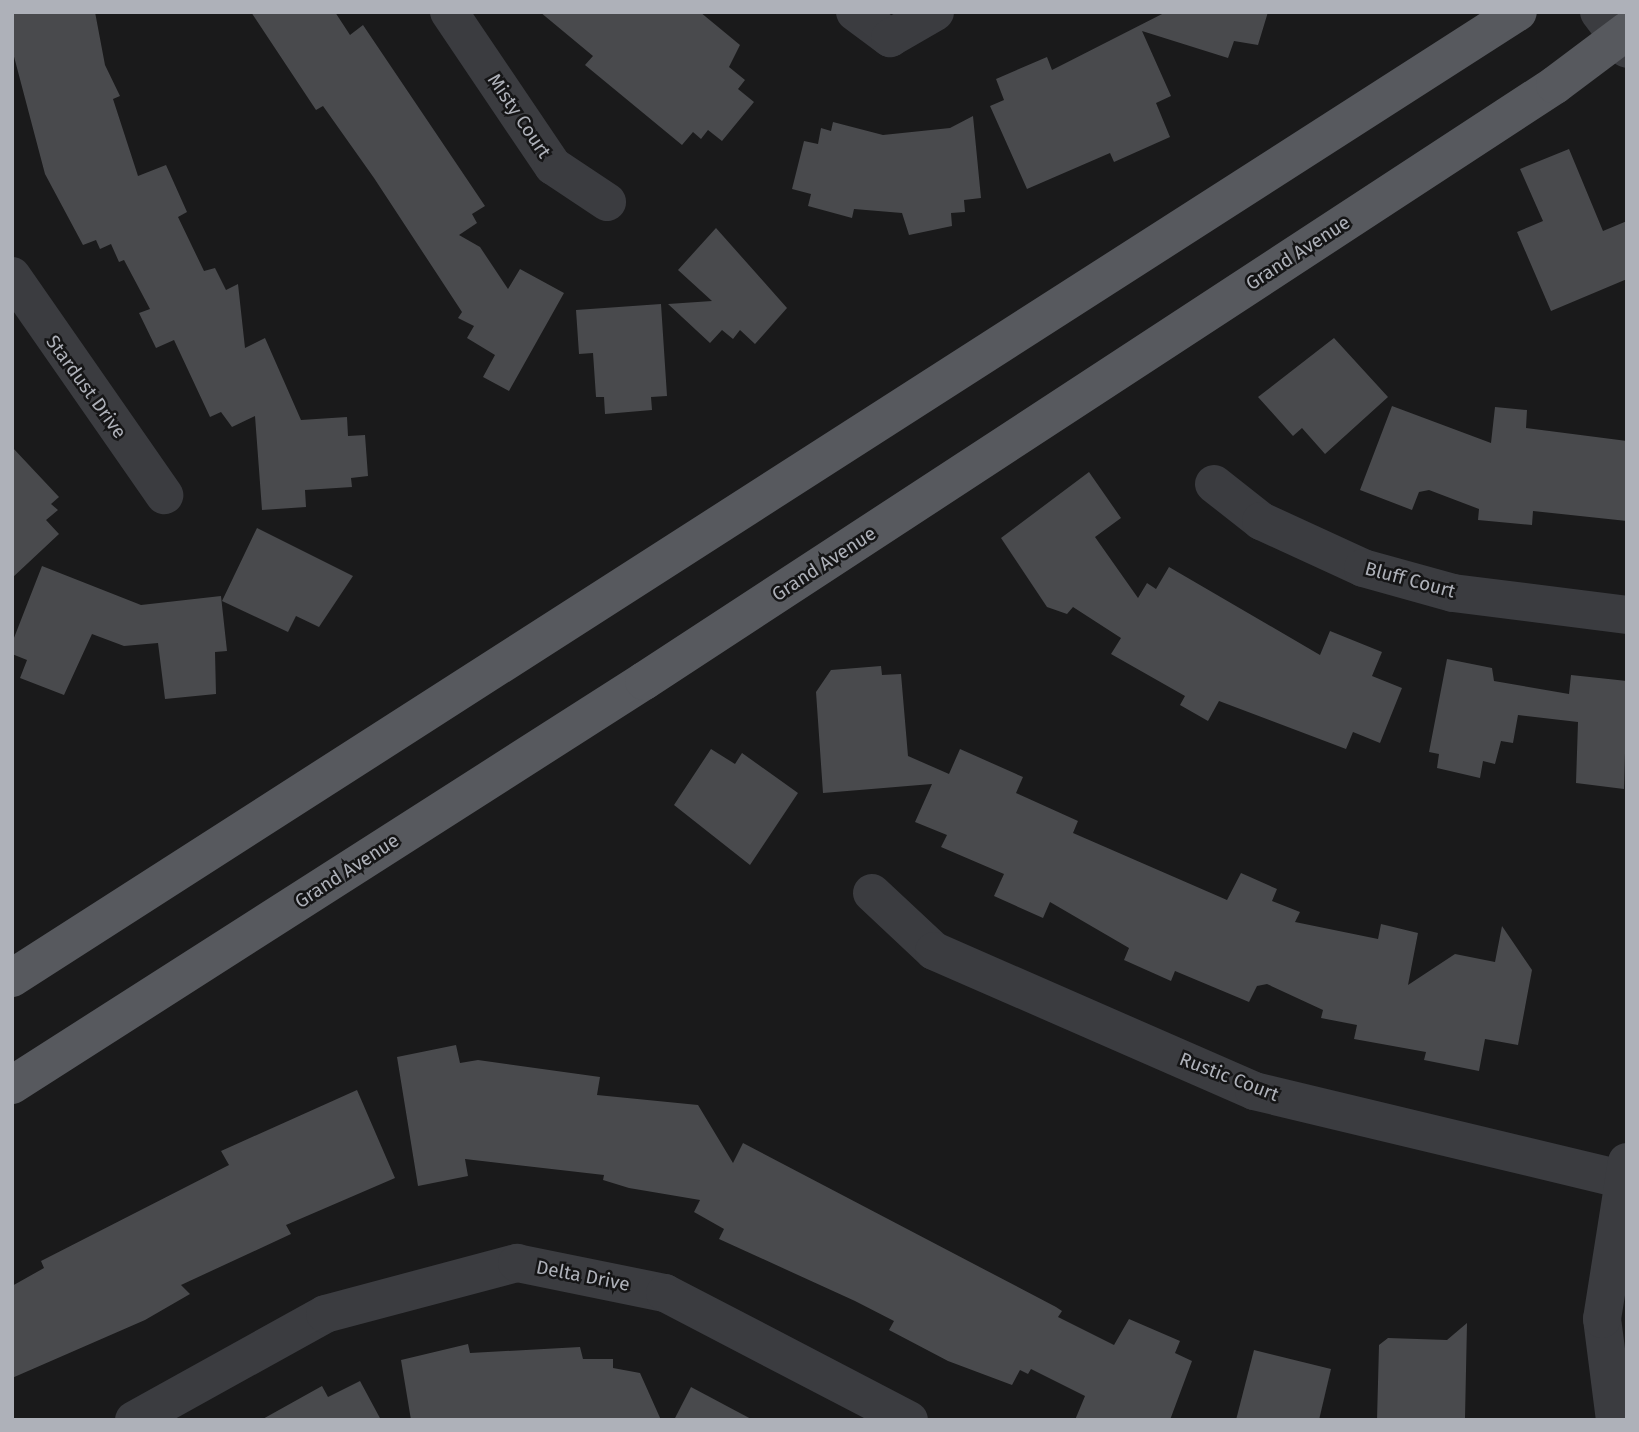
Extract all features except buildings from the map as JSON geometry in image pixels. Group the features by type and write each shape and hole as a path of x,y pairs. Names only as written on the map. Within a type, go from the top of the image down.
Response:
{"main road":[{"path":"12,978 1518,12"},
{"name":"Grand Avenue","path":"12,1085 644,681 1618,33"}],"street":[{"name":"Misty Court","path":"449,12 553,166 607,202"},
{"path":"855,12 890,38 935,12"},
{"name":"Stardust Drive","path":"12,276 164,495"},
{"name":"Bluff Court","path":"1214,484 1261,521 1363,568 1453,593 1627,615"},
{"name":"Rustic Court","path":"872,893 934,951 1254,1091 1624,1171"},
{"path":"1615,1420 1602,1320 1624,1171"},
{"name":"Delta Drive","path":"134,1420 325,1314 517,1263 665,1293 909,1420"}]}
